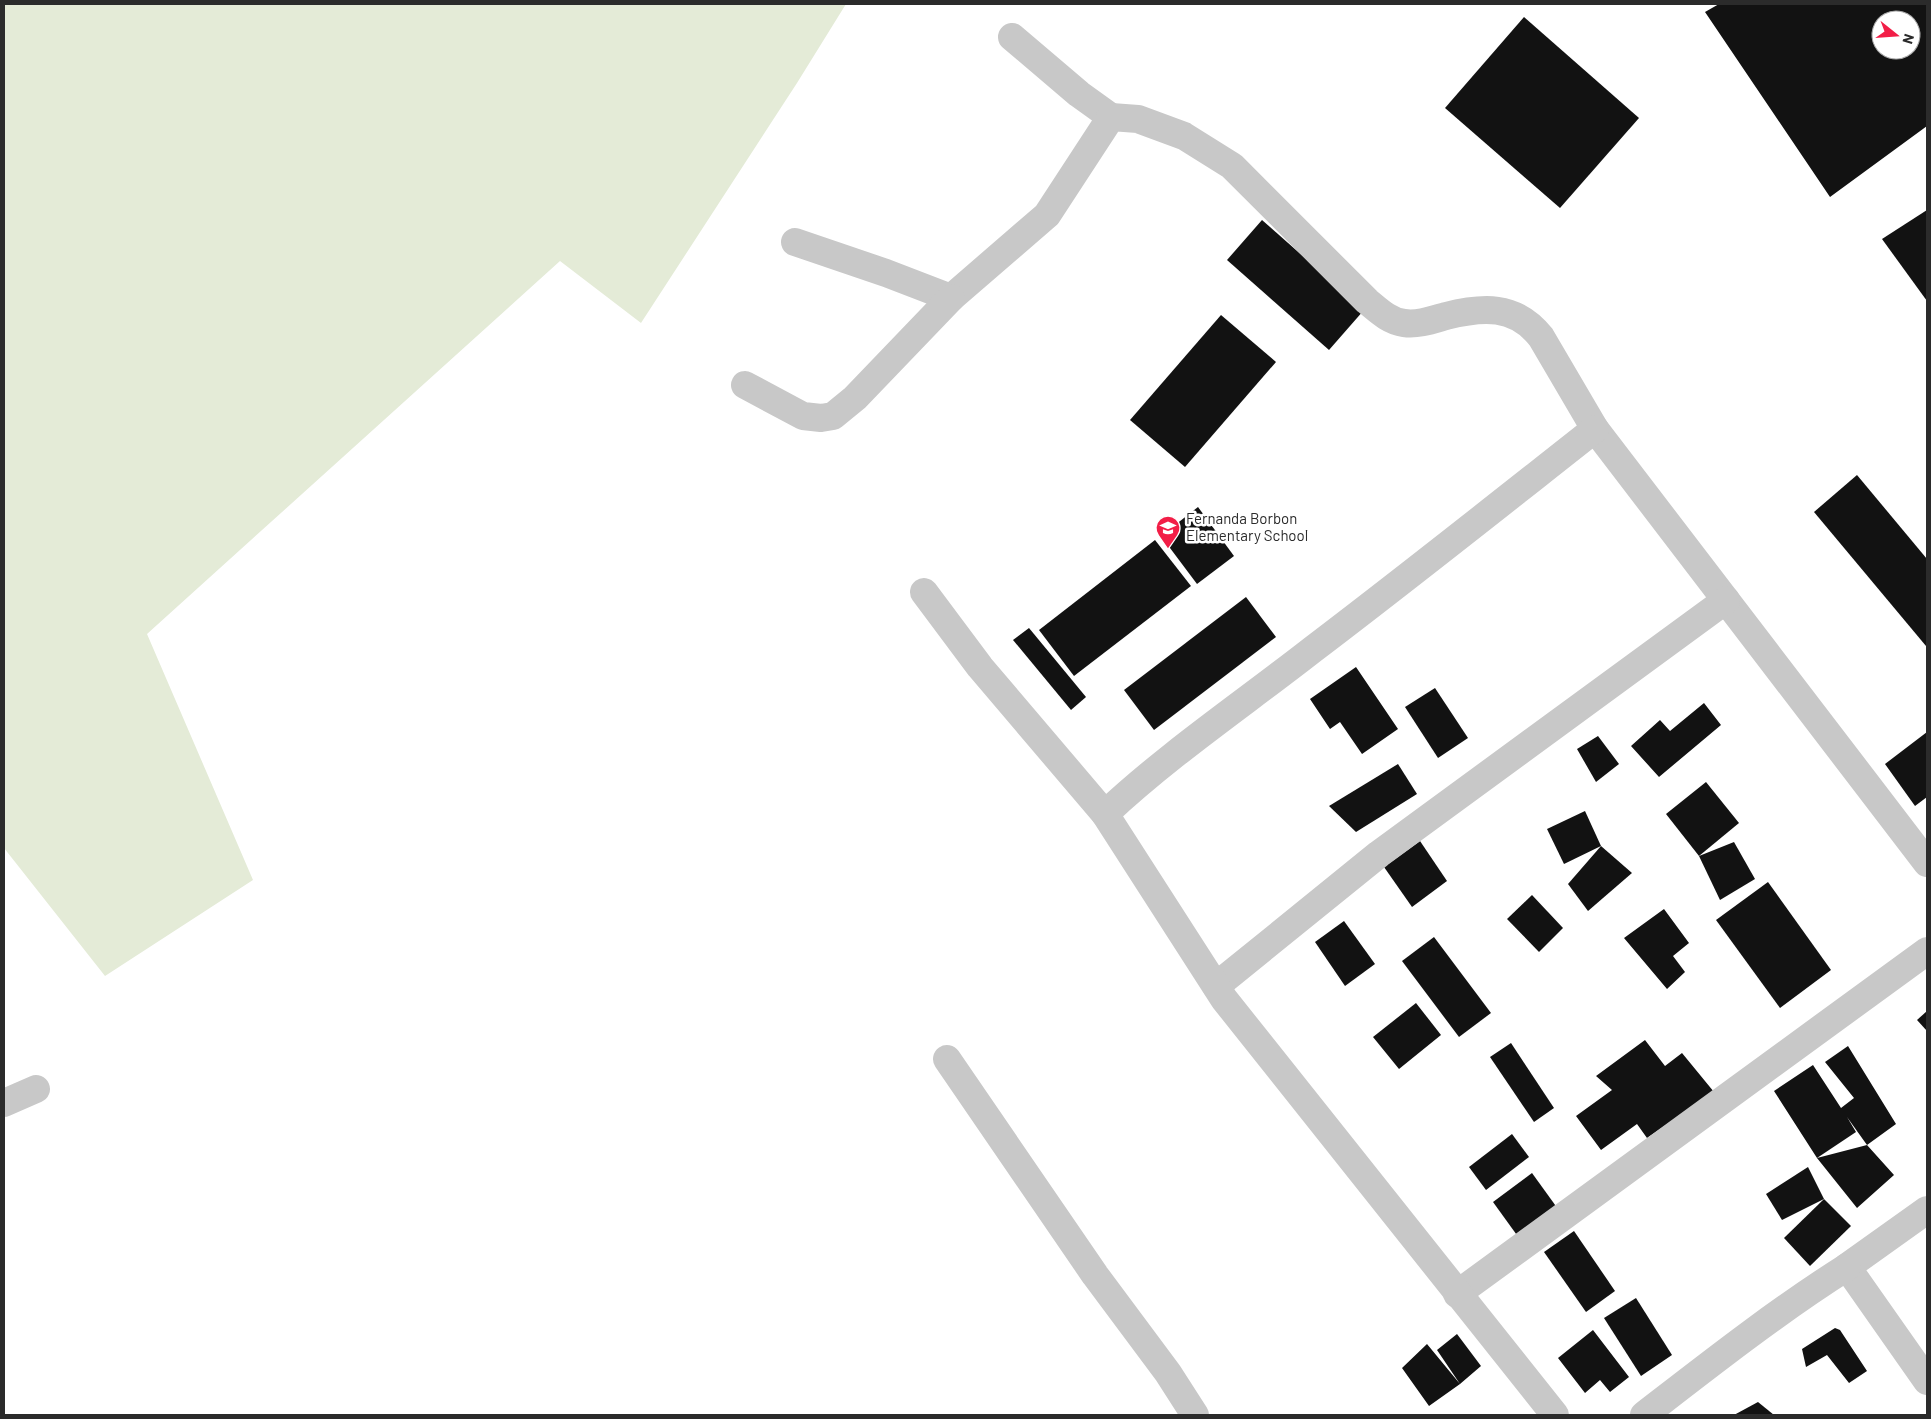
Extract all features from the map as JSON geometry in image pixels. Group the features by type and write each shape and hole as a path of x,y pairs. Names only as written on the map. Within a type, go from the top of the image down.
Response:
{"street":[{"path":"1012,37 1079,94 1111,117 1138,119 1184,136 1232,166 1367,301 1390,319 1404,323 1417,323 1466,311 1488,309 1521,318 1532,325 1595,429 1927,862"},
{"path":"744,385 803,416 821,418 833,416 855,398 951,298 1047,214 1111,117"},
{"path":"794,242 886,273 951,298"},
{"path":"1105,814 1178,753 1339,630 1595,429"},
{"path":"924,592 980,667 1105,814 1216,986 1457,1294 1555,1415"},
{"path":"1216,986 1379,854 1726,600"},
{"path":"1457,1294 1927,951"},
{"path":"947,1059 1095,1275 1168,1373 1195,1415"},
{"path":"4,1103 36,1088"},
{"path":"1644,1415 1790,1304 1847,1267 1927,1210"},
{"path":"1847,1267 1927,1381"}],"green space":[{"path":"4,4 846,4 641,323 560,261 147,634 253,880 105,976 4,848"}],"building":[{"path":"1719,4 1927,4 1927,126 1830,197 1705,12"},
{"path":"1524,17 1639,118 1560,208 1445,108"},
{"path":"1927,210 1927,301 1882,239"},
{"path":"1262,220 1364,310 1329,350 1227,260"},
{"path":"1221,315 1276,362 1185,467 1130,420"},
{"path":"1857,475 1927,559 1926,646 1814,512"},
{"path":"1198,507 1234,556 1197,584 1161,536"},
{"path":"1155,540 1191,586 1074,676 1039,630"},
{"path":"1246,597 1276,637 1154,730 1124,690"},
{"path":"1029,628 1086,697 1071,710 1013,640"},
{"path":"1356,667 1398,729 1362,754 1340,722 1330,729 1310,699"},
{"path":"1435,688 1468,738 1438,758 1405,707"},
{"path":"1704,703 1721,725 1659,777 1631,746 1660,720 1670,731"},
{"path":"1927,732 1927,797 1915,806 1885,764"},
{"path":"1598,736 1619,764 1596,782 1577,749"},
{"path":"1398,764 1417,794 1356,832 1329,806"},
{"path":"1706,782 1739,823 1699,856 1666,814"},
{"path":"1585,811 1601,846 1564,864 1547,829"},
{"path":"1420,841 1447,881 1412,907 1384,867"},
{"path":"1734,842 1755,879 1720,900 1699,856"},
{"path":"1601,846 1632,873 1588,911 1568,884"},
{"path":"1768,882 1831,970 1780,1008 1716,920"},
{"path":"1532,895 1563,928 1539,952 1507,919"},
{"path":"1664,909 1689,943 1673,956 1685,972 1667,989 1624,938"},
{"path":"1344,921 1375,964 1345,986 1315,942"},
{"path":"1434,937 1491,1013 1459,1037 1402,961"},
{"path":"1416,1003 1441,1035 1399,1069 1373,1037"},
{"path":"1927,1011 1927,1031 1917,1020"},
{"path":"1645,1040 1665,1066 1682,1053 1714,1092 1647,1138 1637,1124 1601,1150 1576,1116 1612,1090 1596,1076"},
{"path":"1511,1043 1554,1108 1534,1122 1490,1057"},
{"path":"1848,1046 1896,1124 1867,1145 1847,1117 1856,1132 1817,1158 1774,1091 1813,1065 1841,1108 1854,1098 1825,1062"},
{"path":"1512,1134 1529,1157 1486,1190 1469,1167"},
{"path":"1867,1145 1894,1175 1857,1208 1817,1158"},
{"path":"1808,1167 1824,1199 1782,1220 1766,1194"},
{"path":"1532,1173 1558,1209 1519,1238 1493,1202"},
{"path":"1824,1199 1851,1226 1810,1266 1784,1238"},
{"path":"1574,1231 1615,1291 1586,1312 1544,1252"},
{"path":"1636,1298 1672,1355 1641,1376 1604,1318"},
{"path":"1835,1328 1840,1330 1867,1371 1849,1383 1827,1355 1806,1367 1802,1349"},
{"path":"1593,1330 1629,1377 1610,1392 1600,1380 1585,1393 1558,1358"},
{"path":"1457,1334 1481,1366 1460,1384 1437,1350"},
{"path":"1427,1344 1460,1384 1429,1406 1402,1368"},
{"path":"1758,1402 1774,1415 1734,1415"}],"place":[{"name":"Fernanda Borbon Elementary School","path":"1168,549"}]}
